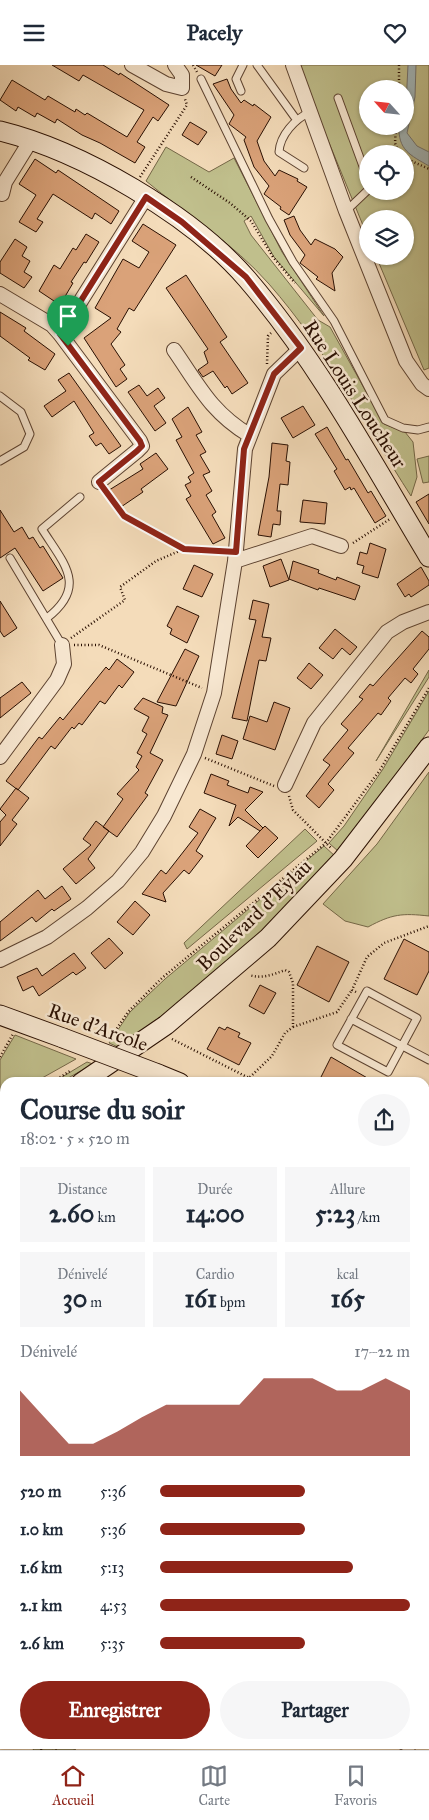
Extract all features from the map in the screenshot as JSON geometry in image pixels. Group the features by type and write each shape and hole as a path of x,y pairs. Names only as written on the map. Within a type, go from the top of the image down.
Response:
{"main road":[{"name":"Rue Louis Loucheur","path":"0,131 31,140 86,162 139,193 182,222 246,277 315,367 429,557"},
{"name":"Boulevard d'Eylau","path":"78,1076 157,1031 234,969 268,938 343,859 429,747"},
{"name":"Rue d'Arcole","path":"0,1015 167,1077"}],"street":[{"path":"132,65 166,84 182,88 182,75 175,65"},
{"path":"293,65 346,211 406,361 422,384 429,389"},
{"path":"2,194 5,182 31,140"},
{"path":"60,334 139,193"},
{"path":"0,294 52,325 140,441 142,446 99,482"},
{"path":"0,960 47,937 87,908 118,881 142,852 164,816 194,754 214,693 235,556 242,462 249,435 274,374 301,348"},
{"path":"174,350 214,409 223,418 249,435"},
{"path":"235,556 312,536 341,546"},
{"path":"279,786 314,723 388,633 403,622 429,612"},
{"path":"0,757 57,680 64,664 62,645"}],"lane":[{"path":"241,91 236,79 244,65"},
{"path":"256,65 296,119"},
{"path":"201,79 269,219 293,262 334,321 386,420 403,428 418,430 429,427"},
{"path":"338,98 359,155"},
{"path":"304,168 279,152 280,145 296,119 310,112"},
{"path":"346,211 359,199"},
{"path":"0,396 21,412 30,434 24,447 0,461"},
{"path":"47,618 62,605 71,584 66,569 42,529 80,497"},
{"path":"10,558 62,645"},
{"path":"366,991 417,1018 388,1073 338,1045 352,1019 366,991"},
{"path":"352,1019 429,1060"}],"path":[{"path":"398,65 399,80"},
{"path":"139,193 187,105 182,88"},
{"path":"414,162 429,169"},
{"path":"191,177 230,203 251,221 273,257 296,285"},
{"path":"99,482 124,516 184,549 235,556"},
{"path":"341,546 357,542 402,511"},
{"path":"62,645 84,627 125,600 120,587 156,561 184,549"},
{"path":"62,645 99,645 191,683"},
{"path":"108,1042 128,1011 162,978 326,843 380,770 429,688"},
{"path":"194,754 279,786 293,810 343,859"},
{"path":"250,1077 272,1057 285,1033 292,1027 337,1012 352,990 367,957 384,943 429,926"},
{"path":"234,969 256,977 269,977 285,970 289,972 293,983 292,1027"},
{"path":"352,990 364,996"},
{"path":"0,1057 20,1022"},
{"path":"157,1031 247,1077"}],"shaded area":[{"path":"297,65 429,65 429,368 424,370 380,265 414,265 414,210 359,210 359,216"},
{"path":"166,147 209,172 234,158 282,252 324,316 274,257 251,216 244,221 251,235 318,320 330,327 384,424 405,432 413,442 417,477 411,496 327,360 290,309 269,284 225,242 146,181"},
{"path":"429,456 429,482 423,483 417,459"},
{"path":"429,670 429,677 376,761"},
{"path":"429,691 429,730 339,852 329,843 344,826 383,769"},
{"path":"429,772 429,916 397,916 384,919 368,927 345,921 323,904 377,844"},
{"path":"305,829 317,841 187,949 184,943"},
{"path":"324,846 336,857 259,934 205,981 148,1026 118,1047 109,1043 130,1012 165,979"},
{"path":"15,1035 76,1059 44,1077 0,1077 0,1060"},
{"path":"87,1062 93,1064 70,1077 62,1077"},
{"path":"74,1749 76,1750 33,1750"}],"water":[{"path":"408,65 416,65 414,102 414,80 407,80"},
{"path":"399,135 409,135 417,146 429,152 429,166 414,157 414,145 403,145"}],"building":[{"path":"52,65 103,65 119,75 120,73 169,105 158,121 153,117 137,142 145,147 135,163 82,135 57,119 55,123 37,113 35,117 18,107 16,111 0,100 12,80 45,100 48,96 75,112 76,109 85,115 87,113 127,137 144,110 83,75 79,81"},
{"path":"196,65 222,65 215,76"},
{"path":"227,79 231,89 241,103 244,100 253,106 254,104 271,117 257,141 264,161 275,176 279,170 298,179 297,181 307,187 289,215 264,194 269,186 254,167 244,140 246,137 229,124 234,115 213,84"},
{"path":"190,122 207,132 198,145 182,135"},
{"path":"35,159 56,173 58,170 119,211 111,224 95,213 92,219 53,194 37,219 43,222 36,232 19,222 36,195 19,184"},
{"path":"294,216 300,230 311,245 315,239 335,249 343,257 332,273 335,291 316,279 318,277 300,263 305,255 290,235 284,220"},
{"path":"143,224 176,245 134,311 129,308 117,329 121,332 111,344 125,365 120,369 127,379 116,387 84,338 111,318 95,308 123,259 139,268 149,252 132,241"},
{"path":"86,234 99,242 71,282 73,283 60,305 39,291 54,265 60,269 73,248 76,250"},
{"path":"15,239 27,247 22,256 30,261 24,272 32,277 24,288 0,273 0,262"},
{"path":"186,275 227,337 220,342 248,383 232,394 227,386 225,388 213,371 203,377 198,370 208,363 204,352 208,349 166,288"},
{"path":"0,312 26,328 24,331 55,354 45,370 28,360 30,358 0,336"},
{"path":"69,373 121,446 109,454 101,443 96,446 89,436 94,433 74,401 52,417 44,406 66,391 58,380"},
{"path":"139,385 147,396 158,388 165,398 154,406 166,423 155,431 128,392"},
{"path":"303,406 315,425 293,438 281,418"},
{"path":"188,407 202,432 196,435 206,452 200,455 210,472 203,475 212,491 206,495 216,512 212,515 225,538 213,544 186,499 191,496 185,485 191,482 188,477 194,473 176,440 182,437 172,419"},
{"path":"327,427 346,460 348,459 368,493 371,491 386,516 375,523 354,488 351,490 350,487 345,490 334,471 337,469 315,434"},
{"path":"272,443 288,445 286,461 290,462 288,485 280,484 277,511 281,511 280,525 273,524 271,537 258,535 269,477"},
{"path":"156,453 168,469 141,489 143,492 118,509 106,492 143,469 140,464"},
{"path":"429,494 429,524 416,502"},
{"path":"303,500 327,503 325,524 300,522"},
{"path":"0,510 14,532 22,527 29,539 33,537 40,548 43,546 63,578 43,591 15,548 0,558"},
{"path":"370,543 386,549 378,578 362,573 364,566 357,564 360,552 367,554"},
{"path":"281,559 289,580 270,587 263,566"},
{"path":"293,561 319,570 318,573 336,580 337,577 360,586 355,600 319,588 318,590 289,579"},
{"path":"194,565 213,574 202,597 183,589"},
{"path":"421,567 429,581 429,585 411,597 409,594 405,597 397,584"},
{"path":"253,600 269,604 262,637 271,638 266,661 259,660 247,721 232,718 256,620 249,619"},
{"path":"0,601 17,628 4,637 0,631"},
{"path":"177,606 199,616 187,643 170,634 172,629 167,626"},
{"path":"335,629 357,647 350,655 342,648 333,659 319,648"},
{"path":"422,631 429,637 429,649 413,669 418,674 411,683 405,678 388,698 391,701 381,715 378,713 348,748 354,753 328,784 334,790 319,808 306,796 330,765 323,760 348,730 341,724 363,699 359,697 370,684 373,686"},
{"path":"185,649 199,656 176,706 157,702"},
{"path":"117,659 134,672 122,688 119,685 105,704 100,701 82,725 79,723 74,729 72,727 55,749 51,746 18,790 6,781 39,737 42,739 60,717 63,720 106,667 109,670"},
{"path":"309,663 323,675 311,689 297,678"},
{"path":"22,682 31,693 0,718 0,698"},
{"path":"143,698 163,707 162,713 168,715 150,753 163,760 145,793 148,795 117,837 103,827 123,799 117,794 139,770 136,767 142,756 137,753 147,734 142,731 149,717 134,709"},
{"path":"274,702 290,708 275,750 243,739 250,716 267,722"},
{"path":"222,735 238,741 232,759 216,754"},
{"path":"211,774 229,781 227,785 248,793 250,787 263,792 245,810 263,828 265,826 278,838 258,858 246,846 260,831 238,817 229,826 236,805 204,793"},
{"path":"16,788 29,798 12,820 17,824 0,846 0,822 6,815 0,809"},
{"path":"200,809 216,818 196,851 203,856 189,874 184,870 163,893 166,902 142,894 161,870 166,874 198,833 189,827"},
{"path":"96,821 109,831 88,859 95,868 76,884 63,869 91,845 83,839"},
{"path":"62,886 71,899 54,911 52,909 36,922 32,917 0,941 0,922 38,890 45,899"},
{"path":"135,901 150,915 133,935 117,922"},
{"path":"109,938 123,953 105,969 91,953"},
{"path":"404,939 429,952 429,971 417,995 384,979"},
{"path":"317,946 349,962 329,1002 297,985"},
{"path":"74,953 86,968 76,975 73,972 39,996 33,986 23,991 17,977 37,968 42,976"},
{"path":"260,985 276,993 264,1014 249,1006"},
{"path":"219,1027 225,1030 227,1027 240,1033 238,1037 251,1043 239,1065 207,1049"},
{"path":"331,1057 366,1077 321,1077"}],"route":[{"path":"146,197 182,222 246,277 301,348 285,361 274,374 244,449 236,552 184,549 119,512 99,482 142,446 68,346 60,334 146,197"}]}
